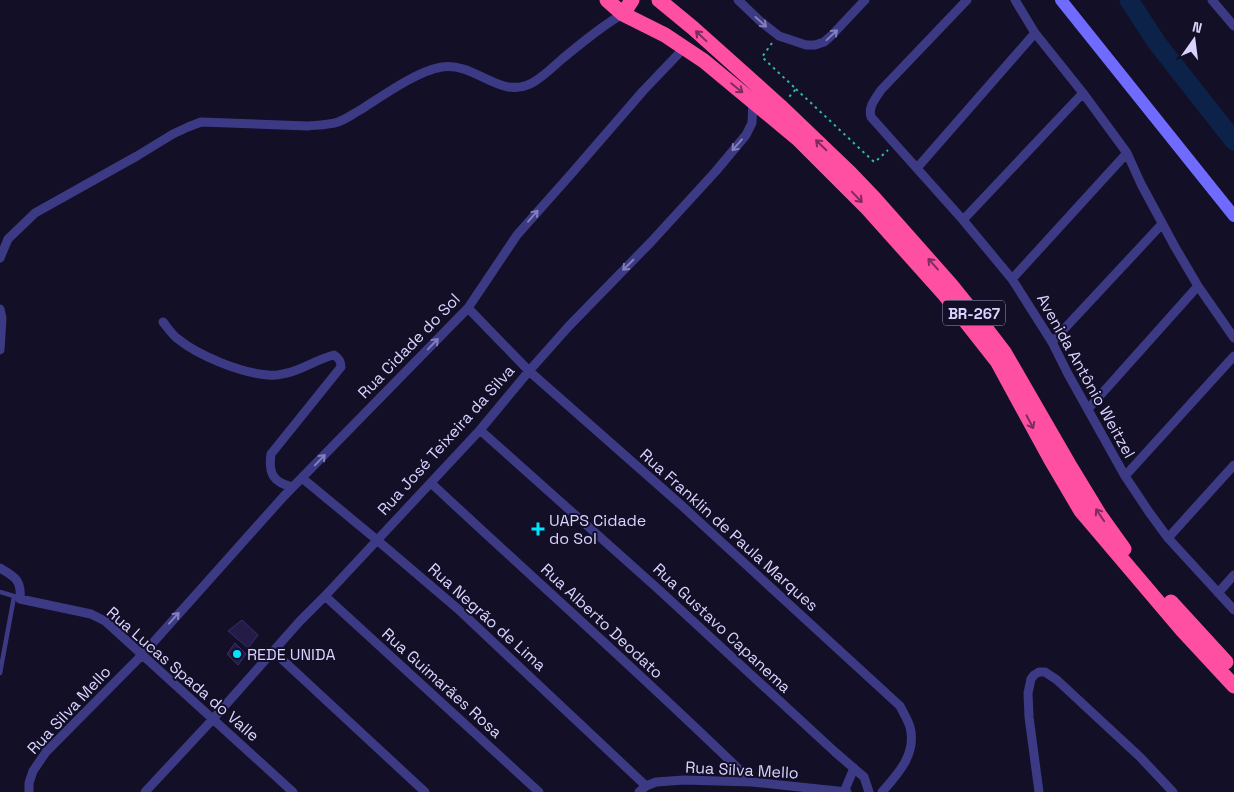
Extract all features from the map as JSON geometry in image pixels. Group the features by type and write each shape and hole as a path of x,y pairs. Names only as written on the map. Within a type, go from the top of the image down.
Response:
{"highway":[{"name":"BR-267","path":"607,0 623,14 685,47 704,61 798,138 868,209 962,315 997,361 1081,511 1182,630 1234,686"},
{"path":"623,14 632,0"},
{"name":"BR-267","path":"659,0 780,106 830,154 874,198 937,268 1004,352 1099,514 1133,562 1234,671"},
{"path":"659,0 676,26 685,47"}],"main road":[{"path":"1061,0 1234,216"}],"street":[{"path":"738,0 779,36 806,45 824,42 838,30 865,0"},
{"name":"Avenida Antônio Weitzel","path":"967,0 880,90 870,108 870,113 874,121 963,220 1012,279 1052,342 1125,476 1149,512 1168,538 1234,610"},
{"path":"1015,0 1035,33 1083,93 1127,153 1162,224 1198,286 1234,338"},
{"path":"1212,0 1233,23"},
{"path":"0,258 8,239 35,213 188,127 201,122 308,126 338,122 405,82 428,71 444,67 469,70 504,87 522,87 533,83 593,34 623,14"},
{"path":"917,168 1035,33"},
{"name":"Rua Cidade do Sol","path":"142,654 302,478 468,308 517,235 643,91 685,47"},
{"path":"963,220 1083,93"},
{"name":"Rua José Teixeira da Silva","path":"145,792 300,621 480,430 529,371 576,319 685,206 746,135 752,123 753,101"},
{"path":"1012,279 1127,153"},
{"path":"1052,342 1162,224"},
{"path":"1088,409 1198,286"},
{"name":"Rua Franklin de Paula Marques","path":"468,308 529,371 680,504 900,706 910,727 911,743 907,760 882,792"},
{"path":"0,309 2,318 0,350"},
{"path":"163,322 176,338 190,348 228,365 270,376 291,372 334,355 338,358 341,362 341,367 271,454 270,464 275,480 284,485 294,487"},
{"path":"1125,476 1234,356"},
{"name":"Rua Gustavo Capanema","path":"480,430 854,768 864,778 869,792"},
{"path":"1168,538 1234,465"},
{"name":"Rua Negrão de Lima","path":"302,478 458,609 642,789"},
{"name":"Rua Alberto Deodato","path":"431,483 752,782"},
{"path":"0,568 13,575 19,582 21,590 17,598"},
{"path":"1218,593 1234,575"},
{"name":"Rua Guimarães Rosa","path":"325,596 539,792"},
{"name":"Rua Lucas Spada do Valle","path":"17,598 91,614 105,621 293,792"},
{"path":"273,651 425,792"},
{"name":"Rua Silva Mello","path":"29,792 29,783 33,771 46,752 142,654"},
{"path":"1039,792 1029,717 1028,693 1029,683 1034,675 1039,672 1045,672 1057,680 1140,757 1172,792"},
{"path":"845,792 854,768"},
{"name":"Rua Silva Mello","path":"642,789 656,782 684,780 752,782 845,792"}],"lane":[{"path":"0,592 17,598 0,673"}],"path":[{"path":"779,36 762,56 873,161 877,160 894,143"},
{"path":"789,96 796,89"}],"building":[{"path":"242,620 258,635 248,648 228,631"},
{"name":"REDE UNIDA","path":"235,643 246,654 238,665 227,654"}],"waterway":[{"path":"1129,0 1157,43 1234,141"}],"place":[{"name":"UAPS Cidade do Sol","path":"538,529"},
{"name":"REDE UNIDA","path":"237,654"}]}
